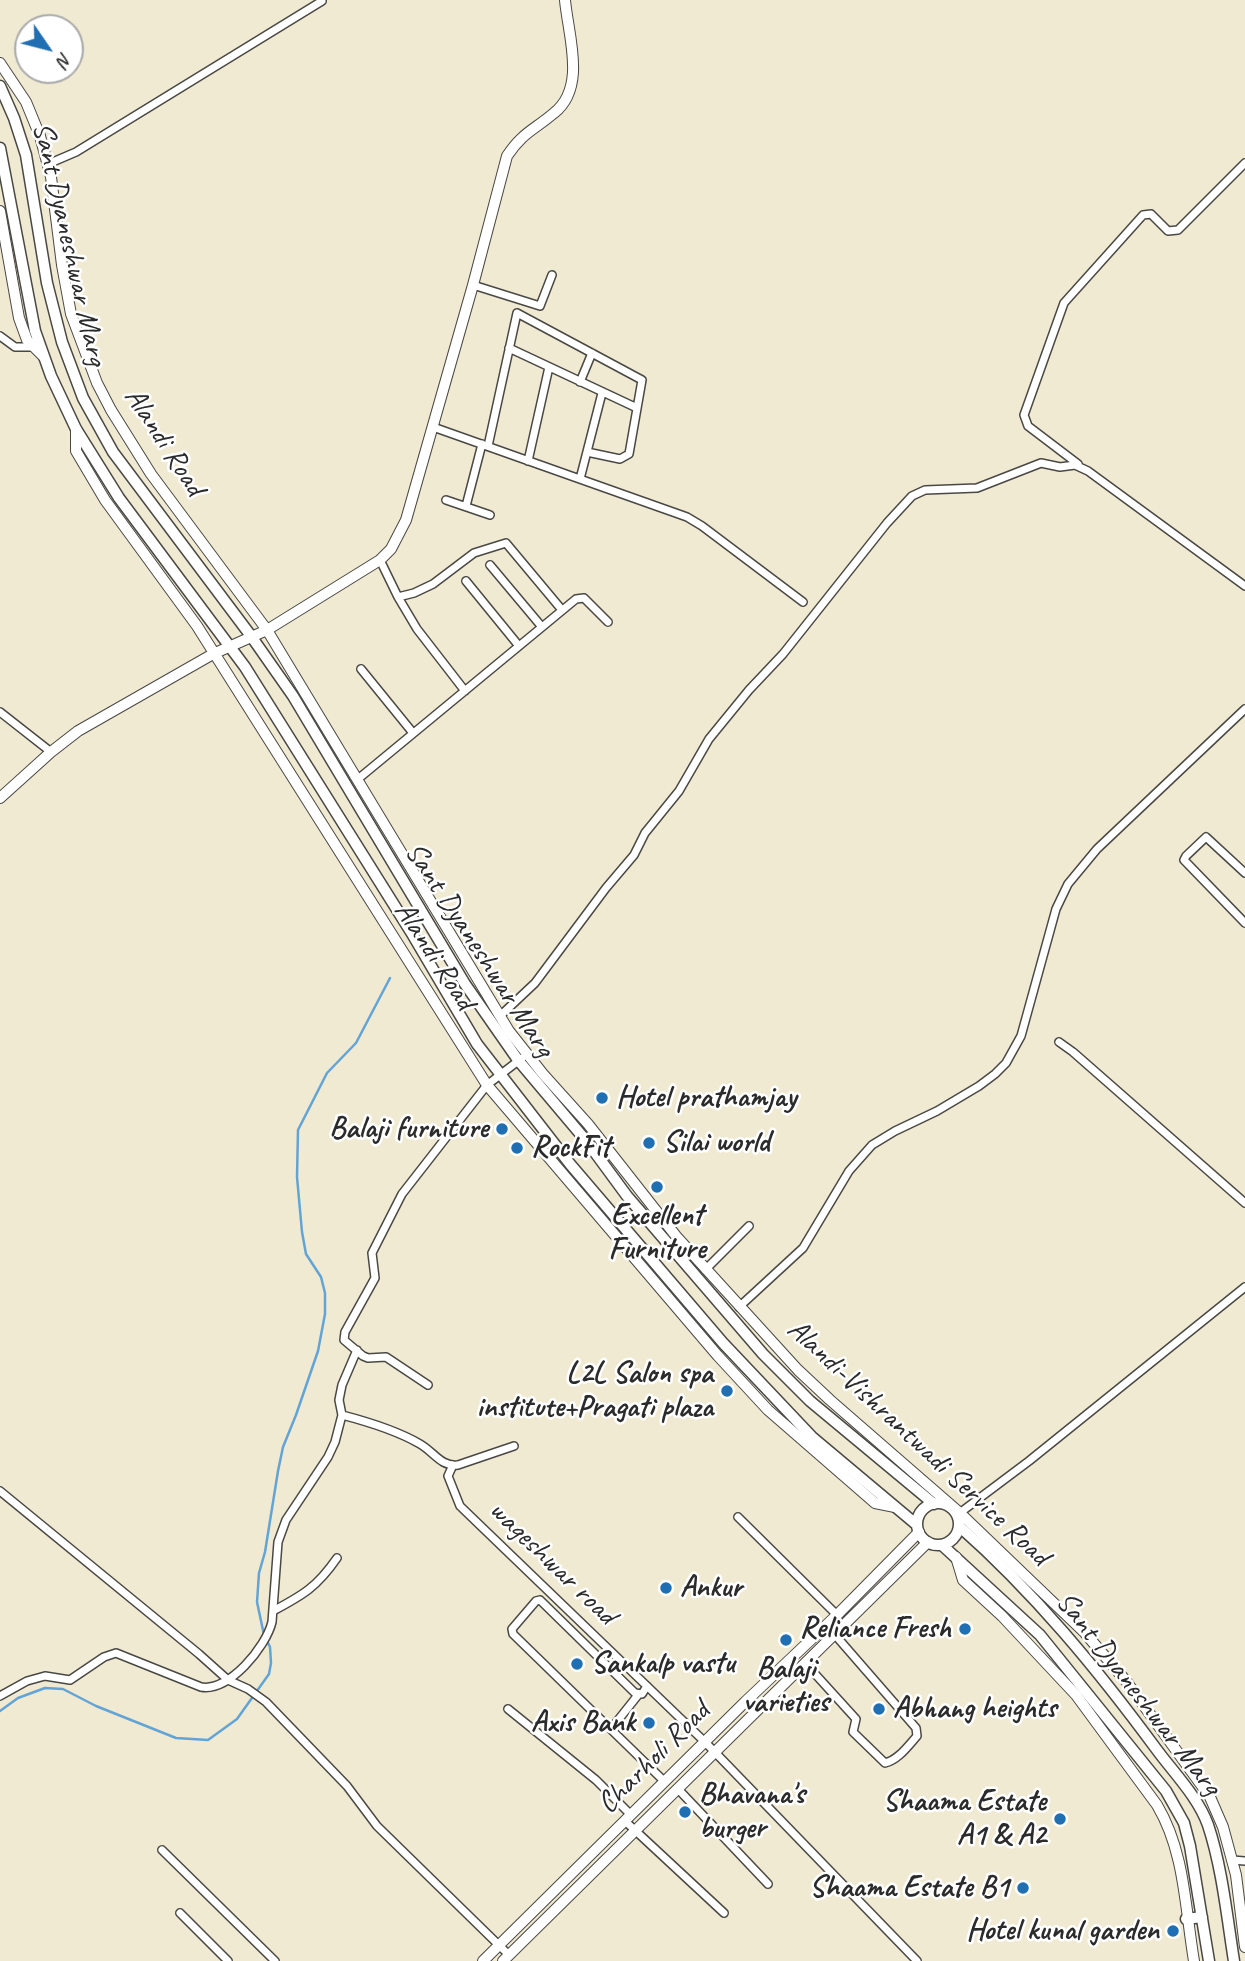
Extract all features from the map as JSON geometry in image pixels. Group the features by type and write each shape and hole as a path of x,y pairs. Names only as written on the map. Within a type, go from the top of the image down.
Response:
{"main road":[{"name":"Sant Dyaneshwar Marg","path":"0,86 26,155 47,283 62,342 75,381 113,452 251,636 323,744 465,984 627,1196 763,1354 810,1401 934,1504 946,1505 959,1518 1098,1672 1193,1798 1207,1824 1224,1895 1234,1961"},
{"name":"Sant Dyaneshwar Marg","path":"0,148 30,312 43,356 76,429 119,498 245,667 411,932 477,1044 570,1164 723,1343 812,1437 895,1507 918,1528 928,1542"},
{"path":"918,1528 922,1511 934,1504"},
{"path":"928,1542 942,1545 953,1539 959,1518"},
{"name":"Sant Dyaneshwar Marg","path":"942,1545 1040,1635 1166,1791 1184,1823 1209,1961"},
{"path":"1186,1919 1202,1917"}],"street":[{"path":"2,792 78,731 213,654 267,630 380,560 391,549 406,520 507,156 518,139 557,111 572,85 572,57 565,0"},
{"path":"48,164 76,152 323,1"},
{"name":"Alandi Road","path":"0,63 30,111 48,164 71,314 97,383 145,465 267,630 358,779"},
{"path":"1245,163 1178,230 1168,231 1151,214 1143,215 1064,303 1024,408 1024,421 1082,468 1245,586"},
{"path":"0,211 2,238 19,318 27,340 43,356"},
{"path":"473,285 540,306 552,275"},
{"path":"466,506 485,445 517,313 642,380 631,448 625,457 620,459 587,452"},
{"path":"0,336 15,346 33,347"},
{"path":"509,348 638,408"},
{"path":"580,382 592,353"},
{"path":"528,461 549,367"},
{"path":"580,479 602,393"},
{"path":"433,427 687,517 803,602"},
{"name":"Alandi Road","path":"76,429 75,439 80,460 145,557 197,626 479,1073"},
{"path":"500,1016 535,983 634,855 645,833 679,791 716,731 783,654 887,523 912,496 925,489 967,490 984,487 1047,463 1060,467 1075,465 1082,468"},
{"path":"446,500 490,515"},
{"path":"398,597 433,584 452,567 474,553 506,543 562,610"},
{"path":"380,560 417,629 465,691"},
{"path":"490,565 542,627"},
{"path":"466,581 519,646"},
{"path":"358,779 576,599 584,598 608,622"},
{"path":"361,669 413,733"},
{"path":"740,1307 803,1248 849,1171 872,1145 895,1130 968,1093 1006,1063 1021,1035 1056,909 1068,884 1097,849 1245,709"},
{"path":"0,712 51,752"},
{"name":"Alandi-Vishrantwadi Service Road","path":"358,779 522,1057 542,1074 587,1124 705,1270 822,1393 1085,1633 1126,1681 1210,1797 1223,1827 1232,1860 1245,1947"},
{"path":"1245,873 1206,837 1184,860 1245,923"},
{"path":"1059,1042 1245,1203"},
{"path":"428,1385 389,1359 382,1356 368,1358 344,1337 375,1278 371,1257 402,1194 487,1085 502,1078 522,1057"},
{"name":"Alandi-Vishrantwadi Service Road","path":"479,1073 679,1313 768,1410 875,1503 895,1507"},
{"path":"705,1270 749,1226"},
{"path":"959,1518 1245,1287"},
{"path":"0,1696 27,1681 45,1675 70,1680 104,1657 116,1653 201,1687 211,1689 228,1680 264,1642 268,1633 273,1611 276,1561 281,1533 295,1506 328,1457 342,1415 339,1400 342,1385 357,1350"},
{"path":"342,1415 385,1427 417,1442 445,1464 453,1465 514,1447"},
{"name":"wageshwar road","path":"453,1465 447,1476 460,1506 706,1743 917,1961"},
{"path":"0,1491 228,1680 248,1689 266,1702 347,1786 377,1826 500,1945 506,1958"},
{"path":"738,1517 838,1615"},
{"name":"Charholi Road","path":"483,1961 760,1687 838,1615 918,1528"},
{"name":"Charholi Road","path":"506,1958 836,1636 928,1542"},
{"name":"Alandi-Vishrantwadi Service Road","path":"956,1557 963,1580 1002,1616 1076,1695 1157,1805 1175,1839 1194,1961"},
{"path":"273,1611 317,1585 337,1558"},
{"path":"871,1581 880,1591"},
{"path":"638,1695 540,1600 536,1601 512,1629 513,1634 665,1782"},
{"path":"806,1664 856,1719 853,1732 885,1763 892,1762 917,1735 916,1728 836,1636"},
{"path":"611,1729 647,1686"},
{"path":"508,1709 596,1780 628,1818 635,1831 724,1913"},
{"path":"678,1788 768,1884"},
{"path":"162,1850 275,1961"},
{"path":"1232,1860 1245,1861"},
{"path":"180,1913 228,1961"}],"waterway":[{"path":"264,1635 257,1602 259,1573 278,1471 283,1447 318,1351 325,1314 325,1293 321,1277 306,1254 302,1232 297,1177 298,1130 327,1073 356,1043 390,978"},
{"path":"0,1711 18,1698 45,1688 63,1689 96,1706 176,1738 208,1740 237,1719 269,1674 271,1663 267,1641"}],"place":[{"name":"Hotel prathamjay","path":"602,1098"},
{"name":"Balaji furniture","path":"502,1129"},
{"name":"Silai world","path":"649,1143"},
{"name":"RockFit","path":"517,1148"},
{"name":"Excellent Furniture","path":"657,1187"},
{"name":"L2L Salon spa institute+Pragati plaza","path":"727,1391"},
{"name":"Ankur","path":"666,1588"},
{"name":"Reliance Fresh","path":"965,1629"},
{"name":"Balaji varieties","path":"786,1640"},
{"name":"Sankalp vastu","path":"577,1664"},
{"name":"Abhang heights","path":"879,1709"},
{"name":"Axis Bank","path":"649,1723"},
{"name":"Bhavana's burger","path":"685,1812"},
{"name":"Shaama Estate A1 & A2","path":"1060,1819"},
{"name":"Shaama Estate B1","path":"1023,1888"},
{"name":"Hotel kunal garden","path":"1173,1931"}]}
